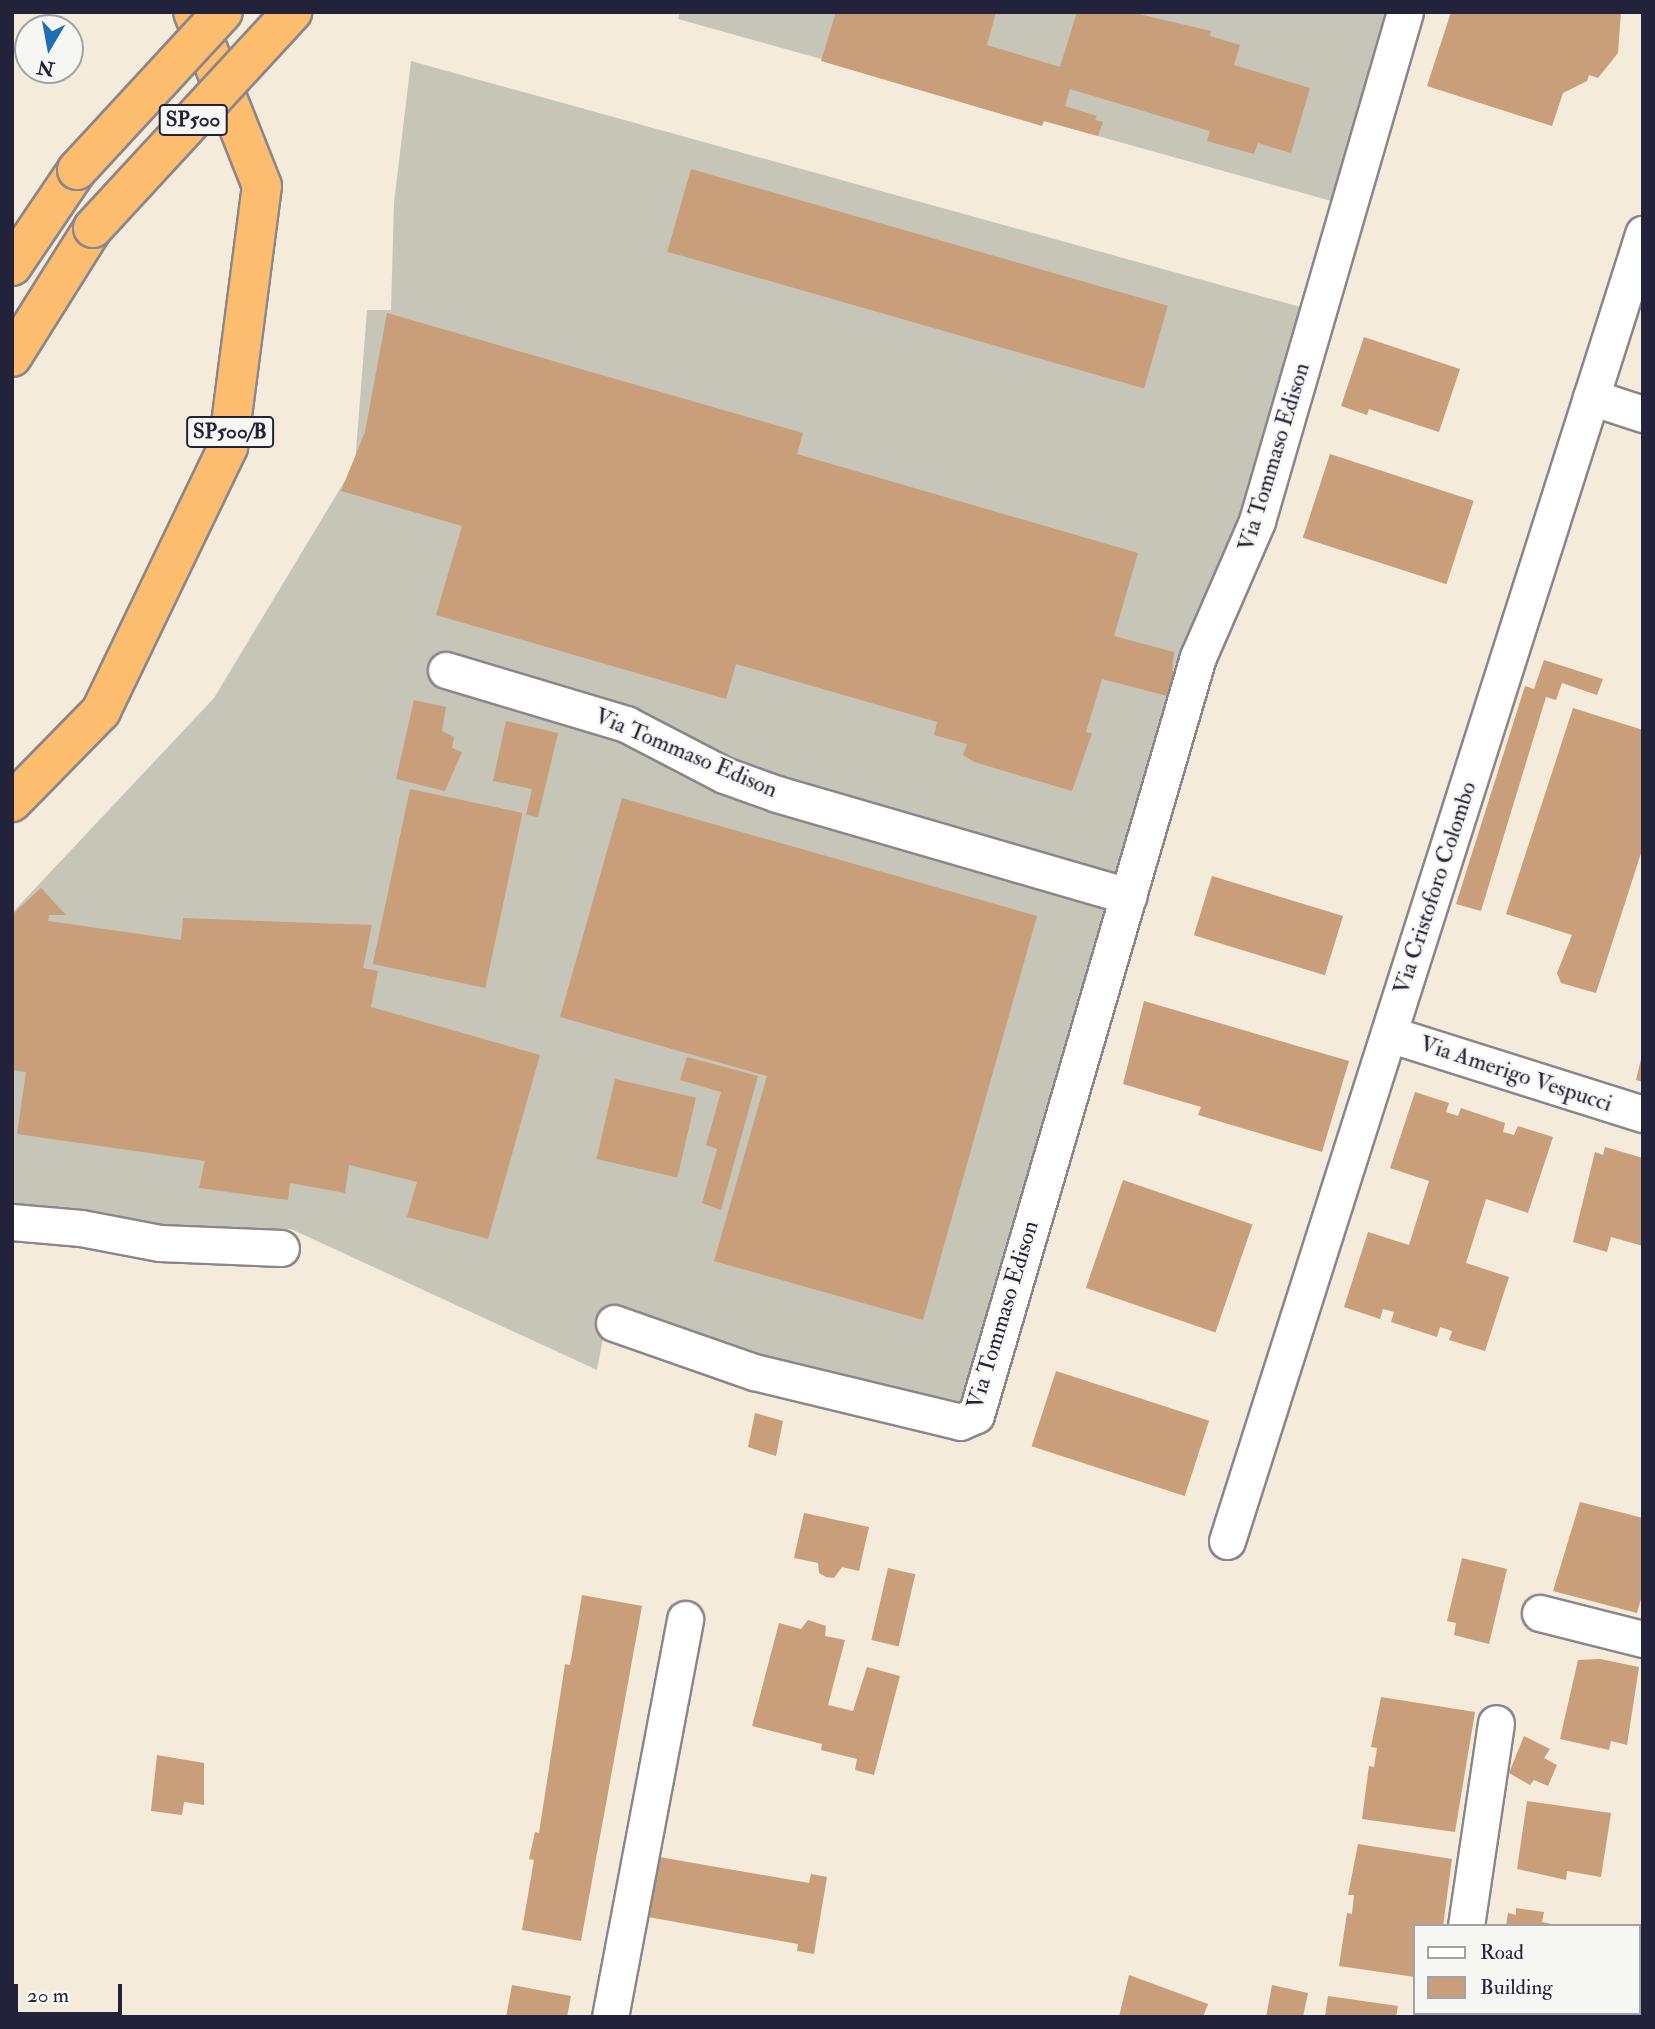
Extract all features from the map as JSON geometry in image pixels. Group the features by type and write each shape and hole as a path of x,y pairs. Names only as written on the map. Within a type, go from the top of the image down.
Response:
{"highway":[{"name":"SP500/B","path":"12,802 102,712 228,447 262,186 193,12"},
{"name":"SP500","path":"12,266 77,170 223,12"},
{"name":"SP500","path":"12,357 93,228 292,12"}],"street":[{"name":"Via Tommaso Edison","path":"614,1323 754,1372 960,1422 976,1415 1198,657 1257,521 1405,12"},
{"name":"Via Cristoforo Colombo","path":"1227,1541 1643,234"},
{"path":"1591,397 1643,414"},
{"name":"Via Tommaso Edison","path":"446,670 626,724 724,775 777,794 1128,896"},
{"name":"Via Amerigo Vespucci","path":"1388,1034 1643,1114"},
{"path":"12,1222 81,1228 172,1245 281,1248"},
{"path":"1554,1616 1643,1639"},
{"path":"610,2017 685,1619"},
{"path":"1466,1924 1496,1723"}],"shaded area":[{"path":"680,12 1391,12 1335,202 678,19"},
{"path":"411,61 1304,308 1237,537 965,1405 953,1408 760,1359 609,1306 597,1370 291,1229 175,1229 12,1209 12,913 214,698 355,464 367,310 391,310 394,203"}],"building":[{"path":"836,12 996,12 987,45 1060,67 1077,12 1130,12 1211,31 1210,36 1240,45 1234,65 1310,88 1291,153 1258,143 1254,154 1207,141 1210,131 1070,89 1065,106 1097,116 1095,120 1103,122 1098,136 1044,121 1042,126 821,61"},
{"path":"1451,12 1621,12 1618,53 1598,78 1589,75 1587,81 1563,93 1552,126 1427,86"},
{"path":"691,169 1168,306 1144,388 667,252"},
{"path":"387,313 803,433 797,454 1138,553 1114,636 1174,652 1172,670 1177,673 1171,697 1102,679 1086,732 1092,733 1072,791 974,762 963,755 967,744 934,735 937,722 736,664 726,699 436,615 462,526 341,491 365,432"},
{"path":"1364,337 1460,369 1439,432 1369,409 1367,415 1341,406"},
{"path":"1330,454 1474,501 1446,584 1303,538"},
{"path":"1544,660 1603,679 1597,695 1562,683 1556,700 1546,697 1481,911 1456,904 1525,686 1534,689"},
{"path":"414,700 446,707 442,731 454,737 452,748 462,752 445,791 396,779"},
{"path":"1573,708 1643,730 1643,847 1596,993 1561,983 1557,973 1572,935 1506,914"},
{"path":"506,721 558,733 538,817 526,815 532,789 493,781"},
{"path":"410,789 522,813 485,988 373,964"},
{"path":"622,798 1037,916 923,1320 714,1261 767,1076 560,1017"},
{"path":"1212,876 1343,916 1325,975 1194,935"},
{"path":"41,888 66,915 49,915 48,921 181,940 183,918 372,925 363,968 378,971 371,1007 540,1055 488,1239 407,1217 417,1182 349,1165 345,1193 290,1183 288,1200 199,1188 205,1161 17,1134 26,1072 12,1070 12,915"},
{"path":"1144,1001 1349,1061 1322,1152 1198,1115 1201,1107 1123,1084"},
{"path":"1643,1056 1643,1082 1636,1080"},
{"path":"687,1057 758,1076 721,1210 702,1203 717,1149 706,1145 721,1092 680,1080"},
{"path":"615,1079 696,1098 677,1178 597,1159"},
{"path":"1415,1092 1449,1103 1446,1112 1458,1116 1461,1108 1505,1123 1503,1132 1514,1135 1518,1126 1553,1137 1528,1213 1486,1199 1466,1263 1509,1277 1485,1351 1449,1340 1452,1331 1440,1327 1437,1337 1391,1322 1394,1312 1383,1309 1380,1319 1344,1307 1368,1232 1409,1245 1429,1181 1390,1168"},
{"path":"1605,1147 1643,1158 1643,1246 1611,1237 1607,1252 1573,1242 1595,1152 1603,1155"},
{"path":"1123,1180 1253,1225 1215,1332 1086,1288"},
{"path":"1056,1371 1209,1421 1185,1496 1032,1446"},
{"path":"755,1413 783,1421 776,1456 748,1447"},
{"path":"1580,1502 1643,1518 1643,1592 1637,1613 1553,1591"},
{"path":"804,1513 869,1527 859,1571 842,1567 834,1578 826,1577 819,1573 818,1563 794,1558"},
{"path":"1462,1558 1507,1569 1489,1644 1454,1635 1456,1623 1447,1621"},
{"path":"888,1568 915,1574 899,1646 871,1640"},
{"path":"582,1595 642,1606 581,1941 522,1930 534,1860 529,1859 535,1832 539,1833 565,1664 570,1665"},
{"path":"808,1620 826,1626 825,1636 845,1640 828,1705 853,1711 867,1667 900,1676 874,1775 855,1770 857,1759 821,1750 822,1744 752,1726 779,1623 801,1629"},
{"path":"1600,1659 1639,1667 1627,1745 1611,1741 1609,1750 1560,1739 1578,1660"},
{"path":"1381,1697 1475,1712 1455,1832 1362,1819 1369,1766 1374,1767 1377,1748 1371,1747"},
{"path":"1524,1736 1550,1749 1544,1758 1557,1765 1548,1786 1534,1780 1530,1785 1509,1773"},
{"path":"157,1755 204,1763 204,1805 184,1802 182,1815 151,1811"},
{"path":"1527,1801 1611,1813 1601,1877 1567,1871 1566,1880 1517,1869"},
{"path":"644,1844 660,1847 659,1857 809,1883 811,1874 827,1877 814,1954 797,1951 798,1944 648,1917 644,1924"},
{"path":"1358,1844 1452,1859 1443,1924 1414,1924 1414,1977 1339,1966 1347,1913 1352,1914 1354,1895 1348,1895"},
{"path":"1516,1908 1544,1912 1542,1922 1552,1924 1506,1924 1508,1913 1516,1915"},
{"path":"1129,1975 1208,2004 1203,2017 1119,2017"},
{"path":"512,1985 571,1996 567,2017 506,2017"},
{"path":"1272,1985 1308,1993 1303,2017 1266,2017"},
{"path":"1328,1996 1398,2006 1396,2017 1325,2017"}]}
